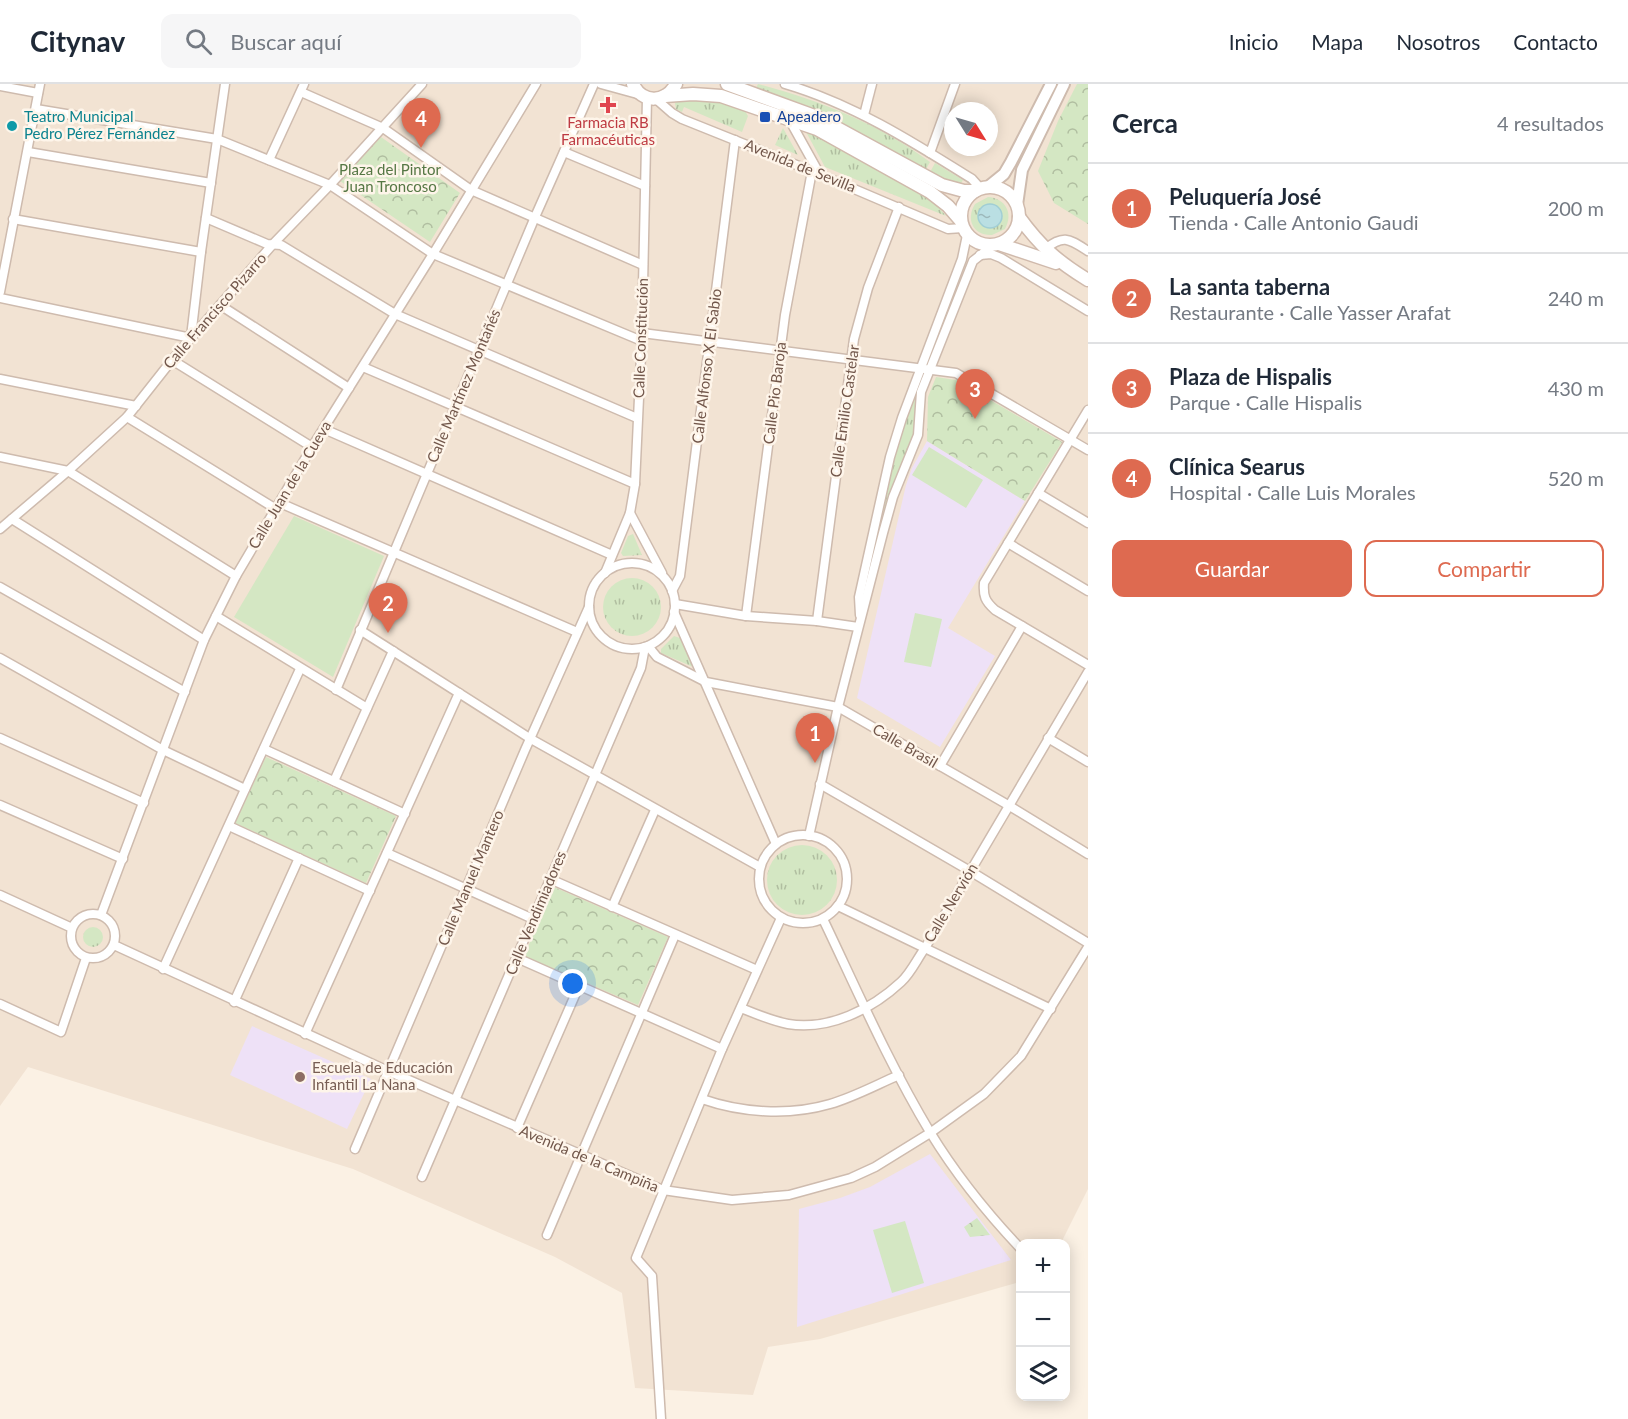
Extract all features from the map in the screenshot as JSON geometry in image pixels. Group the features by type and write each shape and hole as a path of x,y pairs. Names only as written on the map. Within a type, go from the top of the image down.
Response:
{"main road":[{"path":"633,84 653,97 671,92 676,84"},
{"path":"727,84 817,117 937,183 956,190 1006,191 1045,249 1063,265 1088,280"},
{"name":"Avenida de Sevilla","path":"653,97 714,95 789,118 832,136 942,200 964,233"},
{"path":"981,189 966,198 962,205 964,233 976,242 995,245 1063,265"},
{"path":"995,245 1013,234 1018,211"}],"street":[{"path":"0,298 191,338 225,84"},
{"name":"Calle Francisco Pizarro","path":"0,529 127,417 172,360 273,244 422,84"},
{"name":"Calle Juan de la Cueva","path":"101,915 204,640 236,576 312,447 536,84"},
{"name":"Calle Martínez Montañés","path":"336,690 594,84"},
{"name":"Avenida de Sevilla","path":"601,84 653,97 676,116 816,172 959,235 964,233"},
{"path":"785,84 800,86 864,115 972,179 981,189 1004,174 1051,84"},
{"path":"864,115 872,84"},
{"path":"930,153 955,84"},
{"path":"1018,211 1022,170 1064,84"},
{"path":"0,86 39,88 0,292"},
{"path":"269,160 302,88 383,128 471,190 643,265"},
{"name":"Calle Constitución","path":"605,573 630,513 635,484 642,337 645,186 653,97"},
{"path":"36,109 217,140 330,185 433,254 642,337 711,341 781,352 956,373 1088,450"},
{"path":"789,118 816,172"},
{"name":"Calle Alfonso X El Sabio","path":"672,591 680,576 735,140"},
{"path":"28,152 211,183"},
{"path":"564,152 645,186"},
{"name":"Calle Pio Baroja","path":"746,616 784,315 816,172"},
{"name":"Calle Emilio Castelar","path":"817,621 854,339 868,288 899,207"},
{"path":"206,218 267,244 281,245 395,314 637,418"},
{"path":"13,219 201,252"},
{"name":"Avenida de Sevilla","path":"948,229 964,233"},
{"path":"809,836 860,618 867,600 893,497 917,440 925,370 962,259 964,233"},
{"path":"1045,249 1058,240 1065,239 1088,251"},
{"path":"860,618 859,597 890,457 925,370 975,258 995,245 1013,266"},
{"path":"975,258 991,254 1088,311"},
{"path":"220,305 349,388"},
{"path":"172,360 312,447"},
{"path":"363,366 635,484"},
{"path":"0,379 136,406"},
{"path":"1088,410 984,583 983,593 986,602 1088,665"},
{"path":"127,417 278,506 394,552 577,632"},
{"path":"324,429 612,555"},
{"path":"0,458 68,471 236,576"},
{"path":"1038,494 1088,523"},
{"path":"630,513 672,591 675,608 776,844"},
{"path":"12,519 204,640"},
{"path":"1008,543 1088,591"},
{"path":"665,578 649,566 636,563 620,565 605,573 594,586 589,608 595,627 609,642 629,649 646,646 666,632 675,608"},
{"path":"0,587 185,692"},
{"name":"Calle Manuel Mantero","path":"355,1149 589,608"},
{"path":"675,608 858,627"},
{"path":"216,616 367,708"},
{"path":"940,766 1022,626"},
{"path":"360,630 531,739 760,867"},
{"name":"Calle Brasil","path":"646,646 657,657 706,682 838,707 1088,854"},
{"name":"Calle Vendimiadores","path":"422,1177 641,668 646,646"},
{"path":"334,781 393,651"},
{"path":"0,658 162,750 245,789"},
{"path":"163,969 300,669"},
{"name":"Calle Nervión","path":"741,1008 758,1016 789,1024 824,1024 866,1008 901,982 925,948 1088,672"},
{"path":"305,1034 459,693"},
{"path":"0,738 144,803"},
{"path":"1048,738 1088,762"},
{"path":"264,749 405,814"},
{"path":"820,784 970,871 1088,945"},
{"path":"0,805 123,859"},
{"path":"612,907 655,810"},
{"path":"229,826 370,891"},
{"path":"809,836 829,844 839,854 844,864 846,886 838,906 823,919 800,923 781,918 770,909 762,896 759,882 760,867 766,855 776,844 792,837 809,836"},
{"path":"387,853 533,919"},
{"path":"234,1002 299,858"},
{"path":"550,879 757,970"},
{"path":"0,895 72,927"},
{"path":"838,906 1051,1009"},
{"path":"101,915 108,919 115,931 114,945 110,951 99,958 86,958 79,954 71,942 72,927 81,917 101,915"},
{"path":"661,1419 652,1276 636,1258 722,1049 781,918"},
{"path":"823,919 930,1133 993,1218 1016,1244"},
{"path":"547,1235 675,935"},
{"name":"Avenida de la Campiña","path":"114,945 305,1034 663,1190 732,1200 789,1195 851,1178 875,1167 930,1133 984,1094 1022,1056 1088,945"},
{"path":"0,1004 61,1032 86,958"},
{"path":"517,958 722,1049"},
{"path":"517,1128 579,986"},
{"path":"702,1099 724,1107 751,1110 774,1112 803,1109 829,1105 899,1075"}],"shaded area":[{"path":"0,84 1088,84 1088,1189 1063,1239 1016,1239 1016,1283 820,1339 768,1347 753,1395 635,1388 622,1293 555,1257 353,1169 28,1067 0,1106"},
{"path":"927,441 1025,501 948,628 995,656 940,747 857,698 906,485 912,468"},
{"name":"Escuela de Educación Infantil La Nana","path":"252,1026 371,1079 347,1129 230,1075"},
{"path":"930,1154 1011,1260 797,1327 799,1209 870,1187"}],"green space":[{"path":"758,84 848,115 890,136 930,162 925,171 843,125 756,88"},
{"path":"1077,84 1088,84 1088,224 1054,203 1038,171 1058,121"},
{"path":"690,99 720,101 745,111 748,116 742,132 684,107 682,112 676,109 675,103"},
{"path":"783,128 798,155 775,145"},
{"path":"805,130 909,185 933,202 946,216 825,167"},
{"name":"Plaza del Pintor Juan Troncoso","path":"381,137 460,193 430,242 340,181"},
{"path":"935,163 963,180 960,185 929,174"},
{"path":"988,197 1003,203 1009,217 1005,229 992,235 976,230 971,221 975,204","holes":["994,205 1001,211 1002,219 996,227 986,228 979,221 978,215 981,208"]},
{"path":"936,377 956,380 1062,442 1025,501 927,441 928,397"},
{"path":"914,396 917,396 913,436 881,529 877,529 894,452"},
{"path":"929,447 983,480 966,508 912,475"},
{"path":"294,516 384,556 333,677 234,617"},
{"path":"633,534 642,555 623,556 621,553 628,536"},
{"path":"626,578 638,578 653,586 661,601 661,613 653,628 638,636 626,636 611,628 603,613 603,601 611,586"},
{"path":"915,613 942,619 931,667 904,662"},
{"path":"674,636 680,638 693,667 661,653 661,649"},
{"path":"266,757 396,816 366,883 235,823"},
{"path":"802,845 815,848 827,855 834,867 837,880 834,893 827,905 815,912 802,915 789,912 777,905 770,893 767,880 770,867 777,855 789,848"},
{"path":"554,887 668,937 638,1005 524,956"},
{"path":"89,927 97,927 103,933 103,941 97,947 89,947 83,941 83,933"},
{"path":"977,1218 990,1235 970,1237 964,1227"},
{"path":"905,1221 924,1283 892,1293 873,1230"}],"water":[{"path":"990,204 999,207 1002,216 999,225 990,228 981,225 978,216 981,207"}],"place":[{"name":"Farmacia RB Farmacéuticas","path":"608,105"},
{"name":"Apeadero","path":"765,117"},
{"name":"Teatro Municipal Pedro Pérez Fernández","path":"12,126"},
{"name":"Clínica Searus","path":"421,148"},
{"name":"Plaza de Hispalis","path":"975,419"},
{"name":"La santa taberna","path":"388,633"},
{"name":"Peluquería José","path":"815,763"},
{"name":"Escuela de Educación Infantil La Nana","path":"300,1077"}]}
